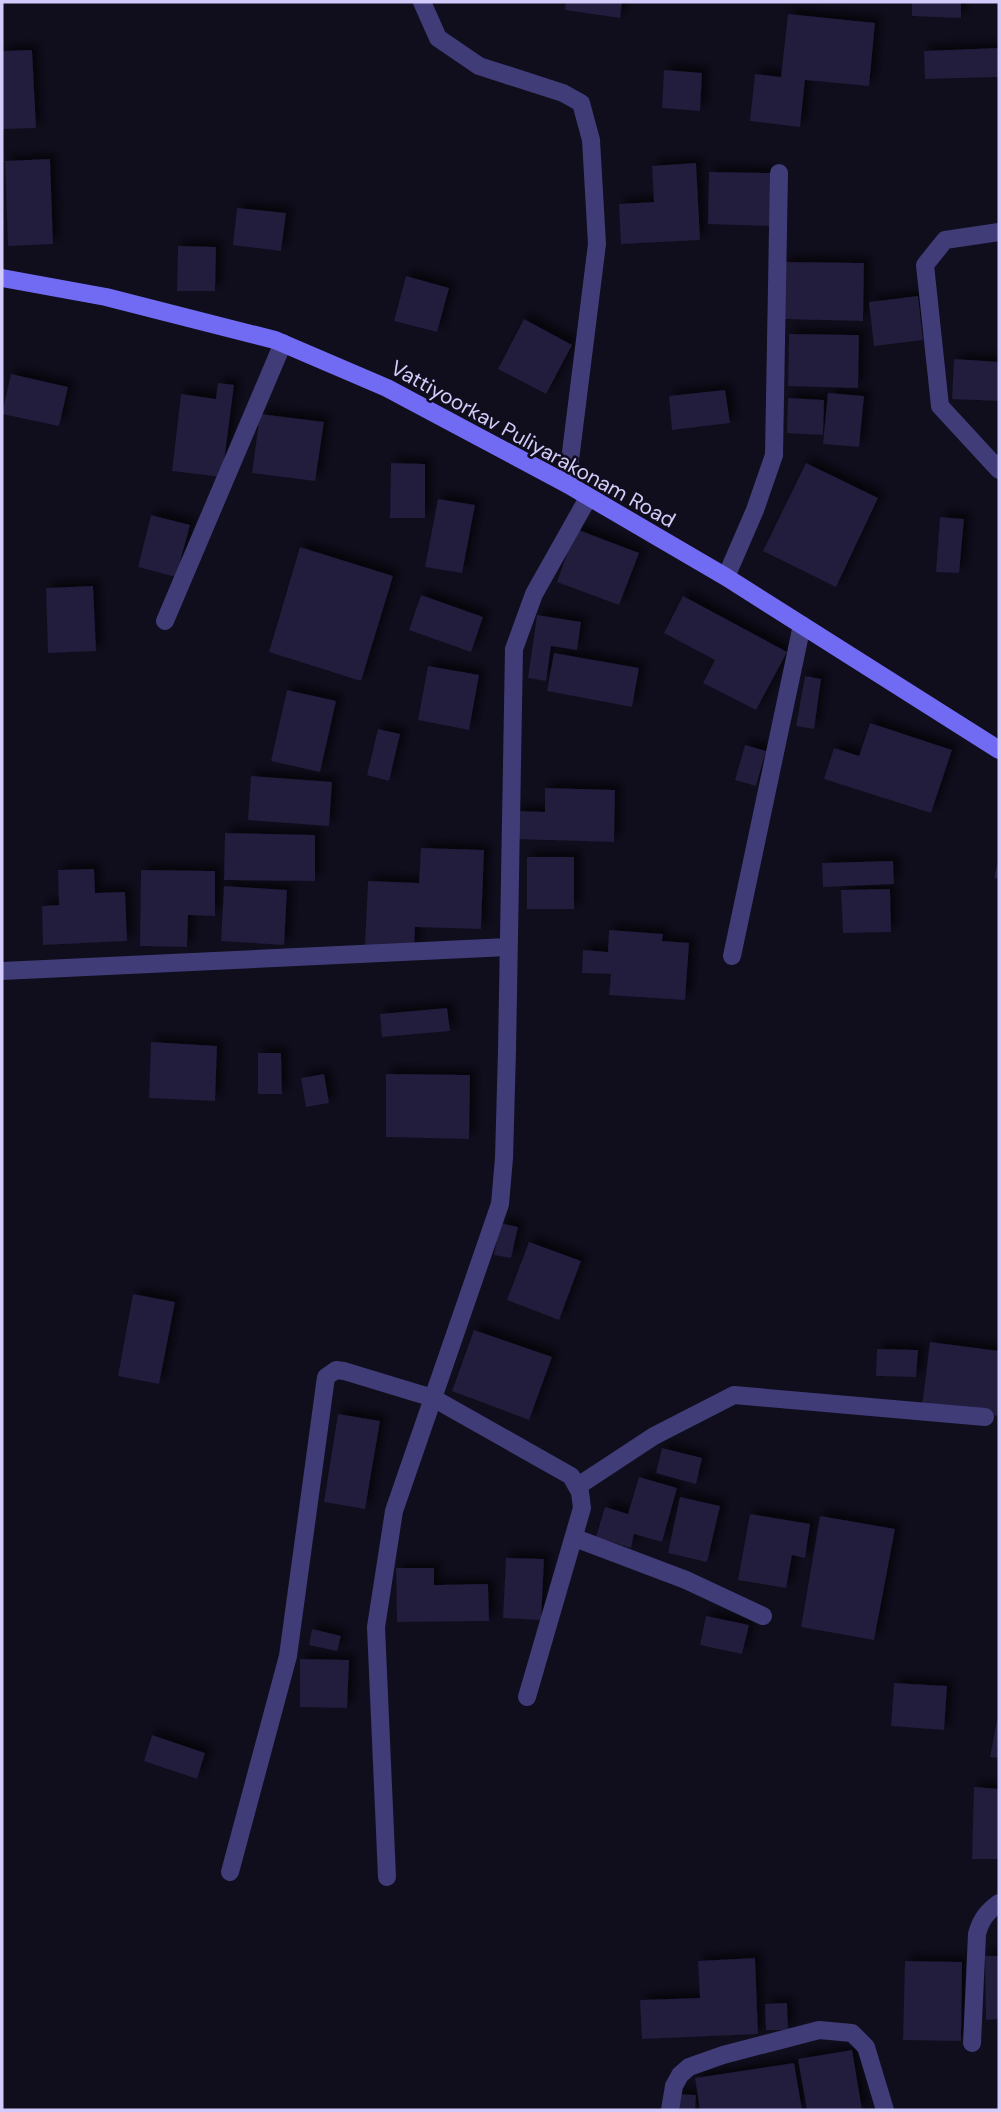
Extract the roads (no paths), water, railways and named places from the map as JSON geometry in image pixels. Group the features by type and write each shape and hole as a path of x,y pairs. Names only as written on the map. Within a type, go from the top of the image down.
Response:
{"main road":[{"name":"Vattiyoorkav Puliyarakonam Road","path":"2,278 106,297 283,343 387,388 567,484 726,578 999,750"}],"street":[{"path":"422,2 439,38 479,66 563,93 581,103 592,140 597,244 567,484"},
{"path":"726,578 755,510 774,455 779,173"},
{"path":"999,232 945,240 925,265 940,406 999,470"},
{"path":"165,621 283,343"},
{"path":"387,1877 376,1627 394,1511 500,1204 504,1158 513,649 534,594 588,498"},
{"path":"732,956 802,625"},
{"path":"2,971 508,947"},
{"path":"230,1872 289,1656 326,1377 336,1370 433,1398 571,1476 578,1486 582,1508 575,1538 527,1698"},
{"path":"578,1486 654,1436 734,1395 985,1417"},
{"path":"575,1538 685,1580 763,1616"},
{"path":"972,2043 977,1934 980,1922 999,1903"},
{"path":"670,2110 674,2086 680,2075 689,2067 723,2055 820,2030 852,2034 866,2047 886,2110"}]}
